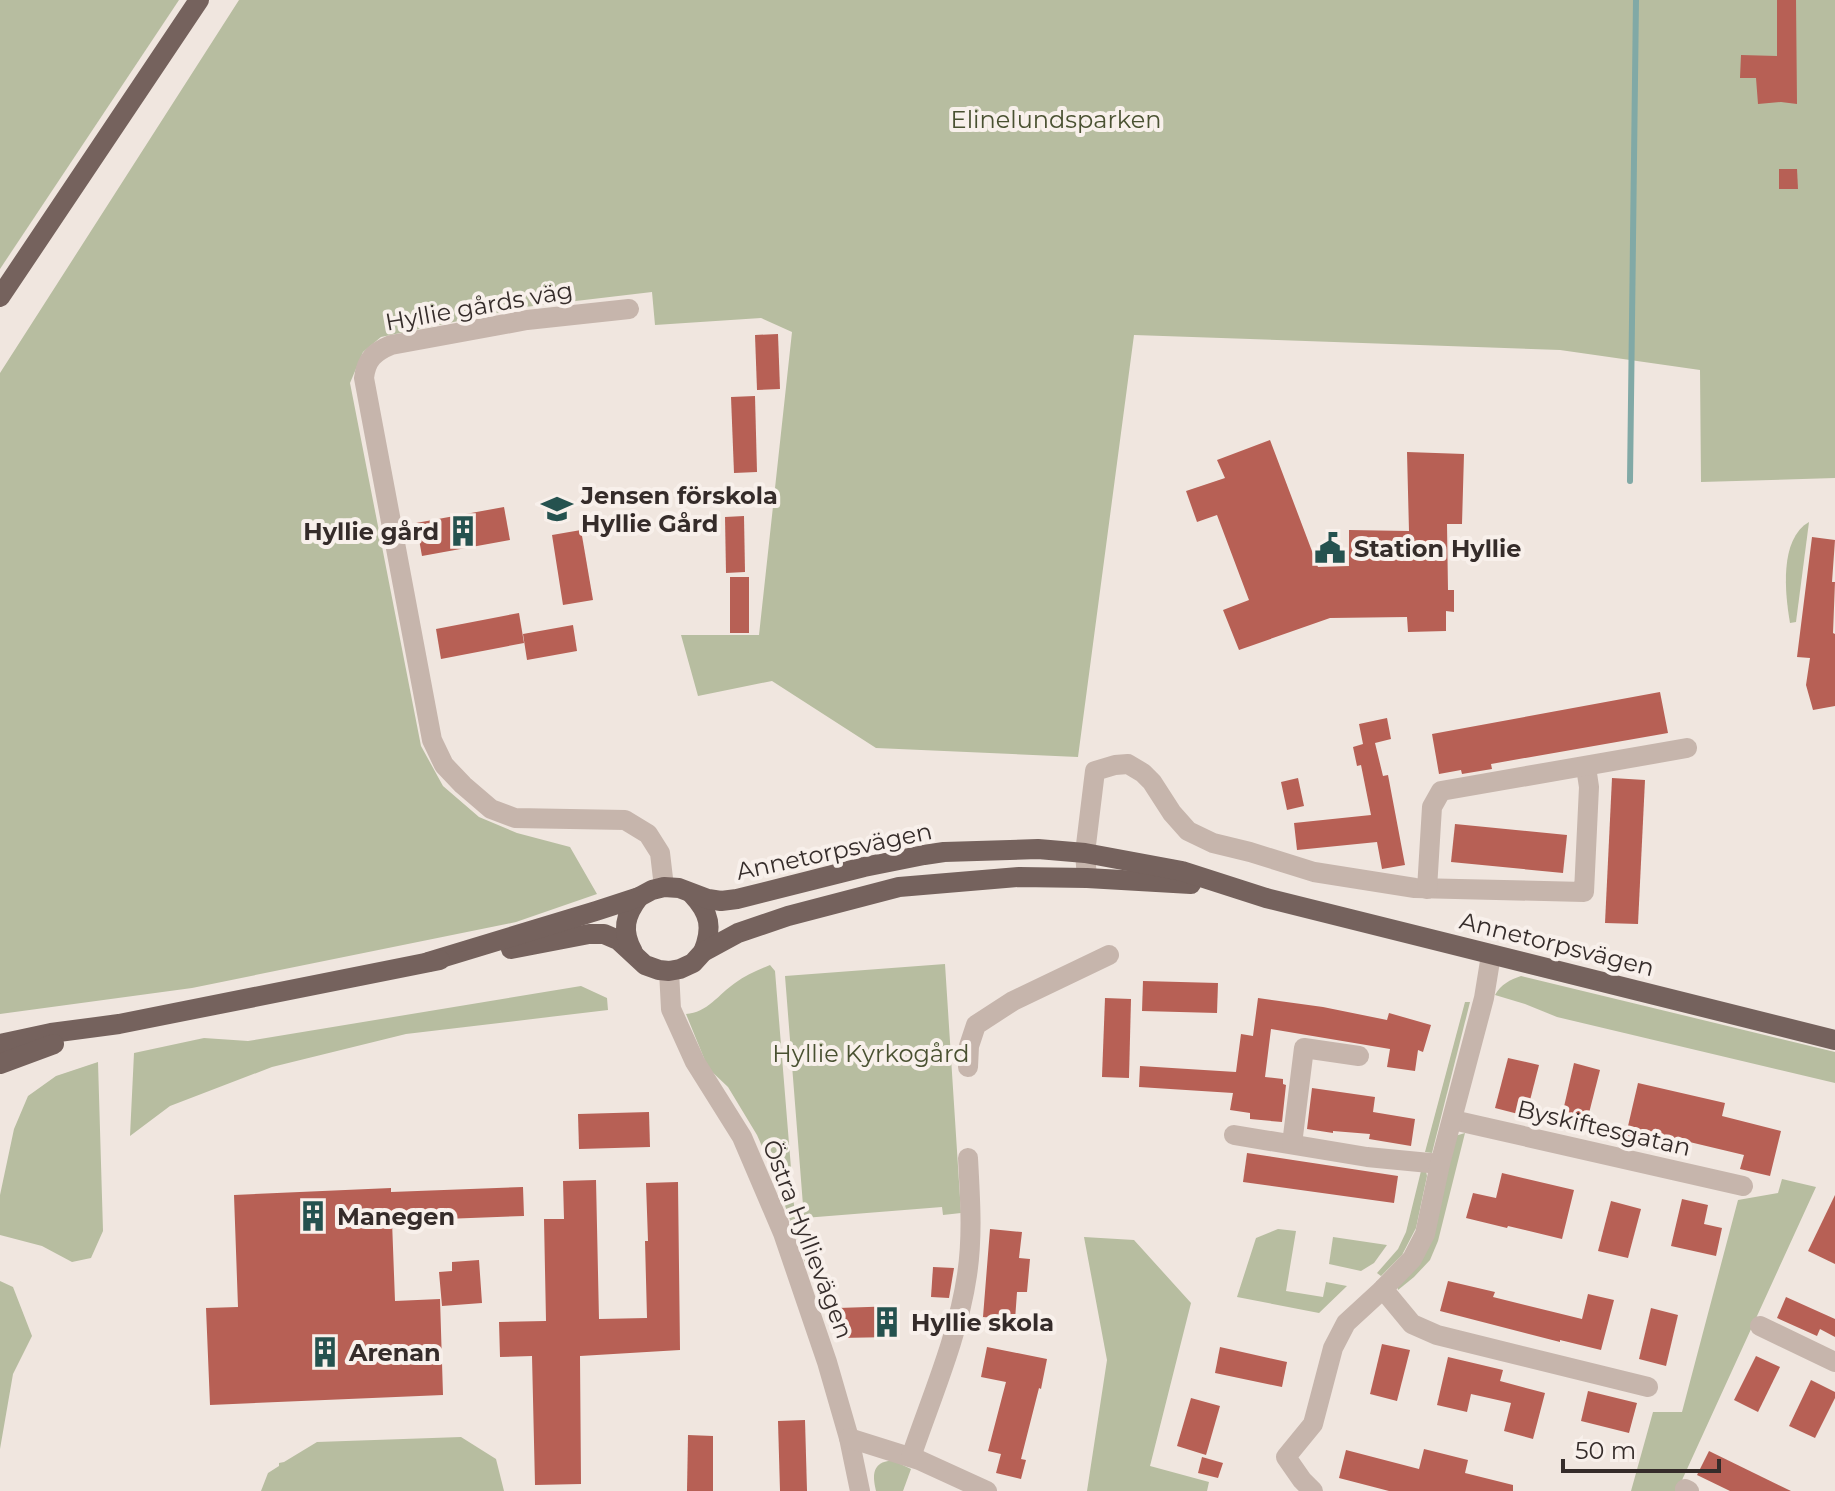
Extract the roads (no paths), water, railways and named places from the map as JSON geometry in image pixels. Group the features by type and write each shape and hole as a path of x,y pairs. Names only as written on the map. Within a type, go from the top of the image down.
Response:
{"main road":[{"path":"0,297 199,0"},
{"name":"Annetorpsvägen","path":"664,887 679,888 721,901 864,867 944,852 1038,849 1085,853 1182,871 1266,898"},
{"name":"Annetorpsvägen","path":"669,971 693,963 703,952 738,933 788,916 899,887 1019,877 1182,882 1266,898 1835,1040"},
{"path":"428,962 664,887"},
{"path":"692,894 708,918 708,938 703,952"},
{"path":"634,955 627,942 626,923 630,909 639,897"},
{"path":"0,1044 589,934 604,934 618,940 645,965 669,971"},
{"path":"0,1064 39,1048 119,1024"}],"street":[{"name":"Hyllie gårds väg","path":"629,309 518,322 391,345 370,357 364,378 432,740 444,765 491,809 515,818 625,820 648,834 660,853 664,887"},
{"path":"1427,889 1432,807 1441,791 1687,748"},
{"name":"Annetorpsvägen","path":"1087,878 1085,853 1095,771 1128,764 1152,782 1188,831 1213,843 1314,872 1427,889 1584,892 1589,787 1586,767"},
{"path":"968,1067 969,1046 976,1025 1013,1001 1109,955"},
{"path":"1313,1491 1286,1457 1313,1424 1333,1348 1346,1323 1412,1259 1425,1234 1440,1164 1484,998 1491,955"},
{"name":"Östra Hyllievägen","path":"669,971 671,1009 695,1062 742,1137 783,1233 827,1362 849,1438 860,1491"},
{"path":"1292,1144 1304,1048 1359,1056"},
{"name":"Byskiftesgatan","path":"1453,1120 1743,1186"},
{"path":"1234,1135 1367,1157 1440,1164"},
{"path":"911,1457 953,1334 967,1276 971,1230 968,1158"},
{"path":"1383,1289 1412,1324 1437,1335 1648,1387"},
{"path":"1760,1326 1835,1362"},
{"path":"849,1438 911,1457 987,1491"}],"waterway":[{"path":"1630,481 1636,0"}],"place":[{"name":"Jensen förskola Hyllie Gård","path":"557,509"},
{"name":"Hyllie gård","path":"463,531"},
{"name":"Station Hyllie","path":"1330,548"},
{"name":"Manegen","path":"313,1216"},
{"name":"Hyllie skola","path":"887,1322"},
{"name":"Arenan","path":"325,1352"}],"park label":[{"name":"Elinelundsparken","path":"1056,119"},
{"name":"Hyllie Kyrkogård","path":"871,1053"}]}
